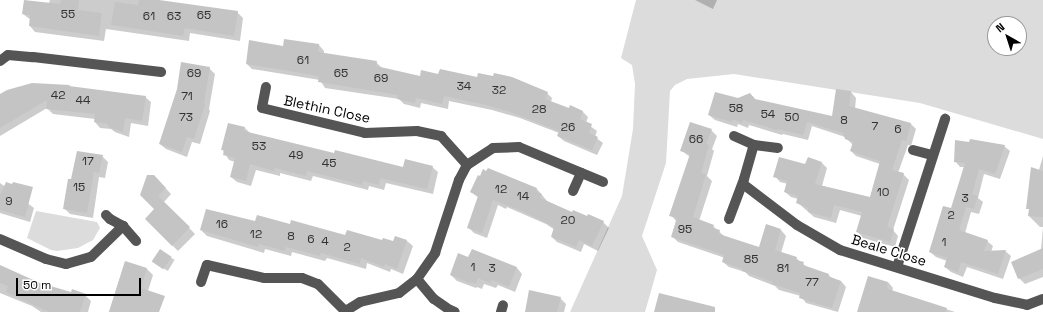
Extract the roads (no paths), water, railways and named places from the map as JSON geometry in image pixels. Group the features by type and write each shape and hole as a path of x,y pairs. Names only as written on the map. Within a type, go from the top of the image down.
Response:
{"street":[{"path":"0,61 8,56 33,56 161,72"},
{"name":"Blethin Close","path":"266,87 262,108 366,134 417,131 442,136 467,165"},
{"path":"897,267 944,119"},
{"path":"734,136 754,145 778,148"},
{"path":"729,219 743,184 754,145"},
{"path":"202,282 207,265 264,278 302,278 318,284 344,312 360,302 399,293 417,279 434,253 459,180 467,165 494,148 519,147 603,182"},
{"path":"913,150 932,155"},
{"path":"573,191 581,173"},
{"name":"Beale Close","path":"743,184 797,225 840,250 995,298 1027,305 1043,299"},
{"path":"106,215 123,226 136,241"},
{"path":"0,239 46,259 66,264 92,257 123,226"},
{"path":"417,279 434,299 455,312"}]}
